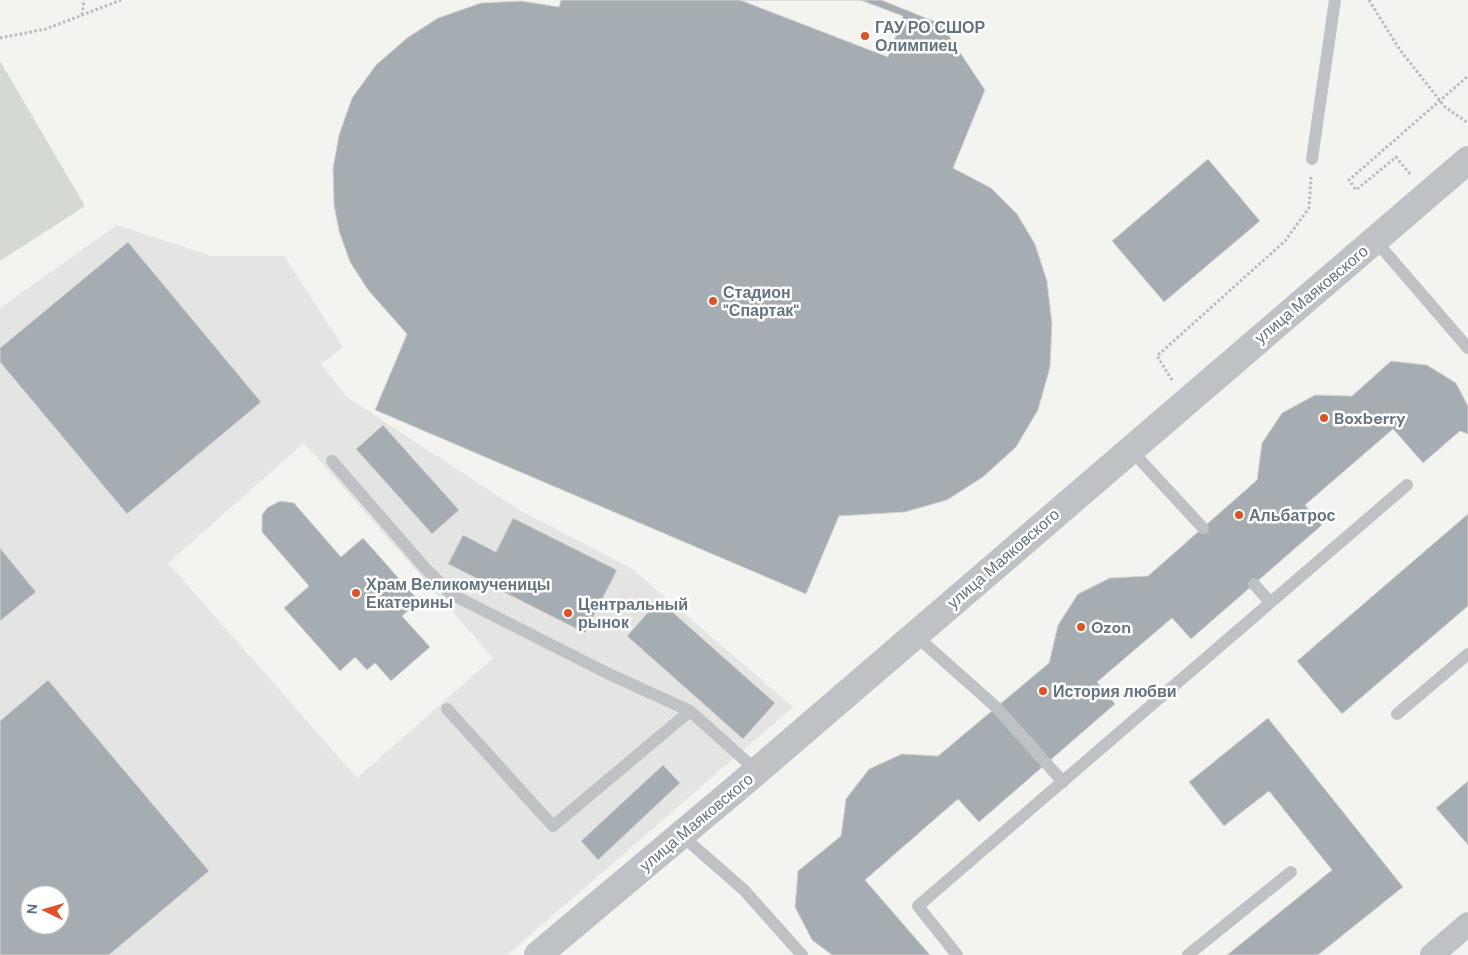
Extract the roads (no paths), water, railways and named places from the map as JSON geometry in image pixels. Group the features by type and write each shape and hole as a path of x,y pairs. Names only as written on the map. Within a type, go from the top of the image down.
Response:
{"street":[{"name":"улица Маяковского","path":"538,955 757,771 1130,448 1468,160"},
{"path":"1432,955 1468,924"}],"lane":[{"path":"1312,159 1335,0"},
{"path":"1375,240 1468,348"},
{"path":"1130,448 1203,528"},
{"path":"332,461 425,568 451,594 607,673 690,710 757,771"},
{"path":"958,955 918,906 1407,484"},
{"path":"1254,584 1270,602"},
{"path":"915,635 996,707 1062,782"},
{"path":"1397,714 1468,654"},
{"path":"447,709 553,826 690,710"},
{"path":"680,834 744,890 802,955"},
{"path":"1188,955 1291,872"}],"place":[{"name":"ГАУ РО СШОР Олимпиец","path":"865,36"},
{"name":"Стадион \"Спартак\"","path":"713,301"},
{"name":"Boxberry","path":"1324,418"},
{"name":"Альбатрос","path":"1239,515"},
{"name":"Храм Великомученицы Екатерины","path":"356,593"},
{"name":"Центральный рынок","path":"568,613"},
{"name":"Ozon","path":"1081,627"},
{"name":"История любви","path":"1043,691"}]}
